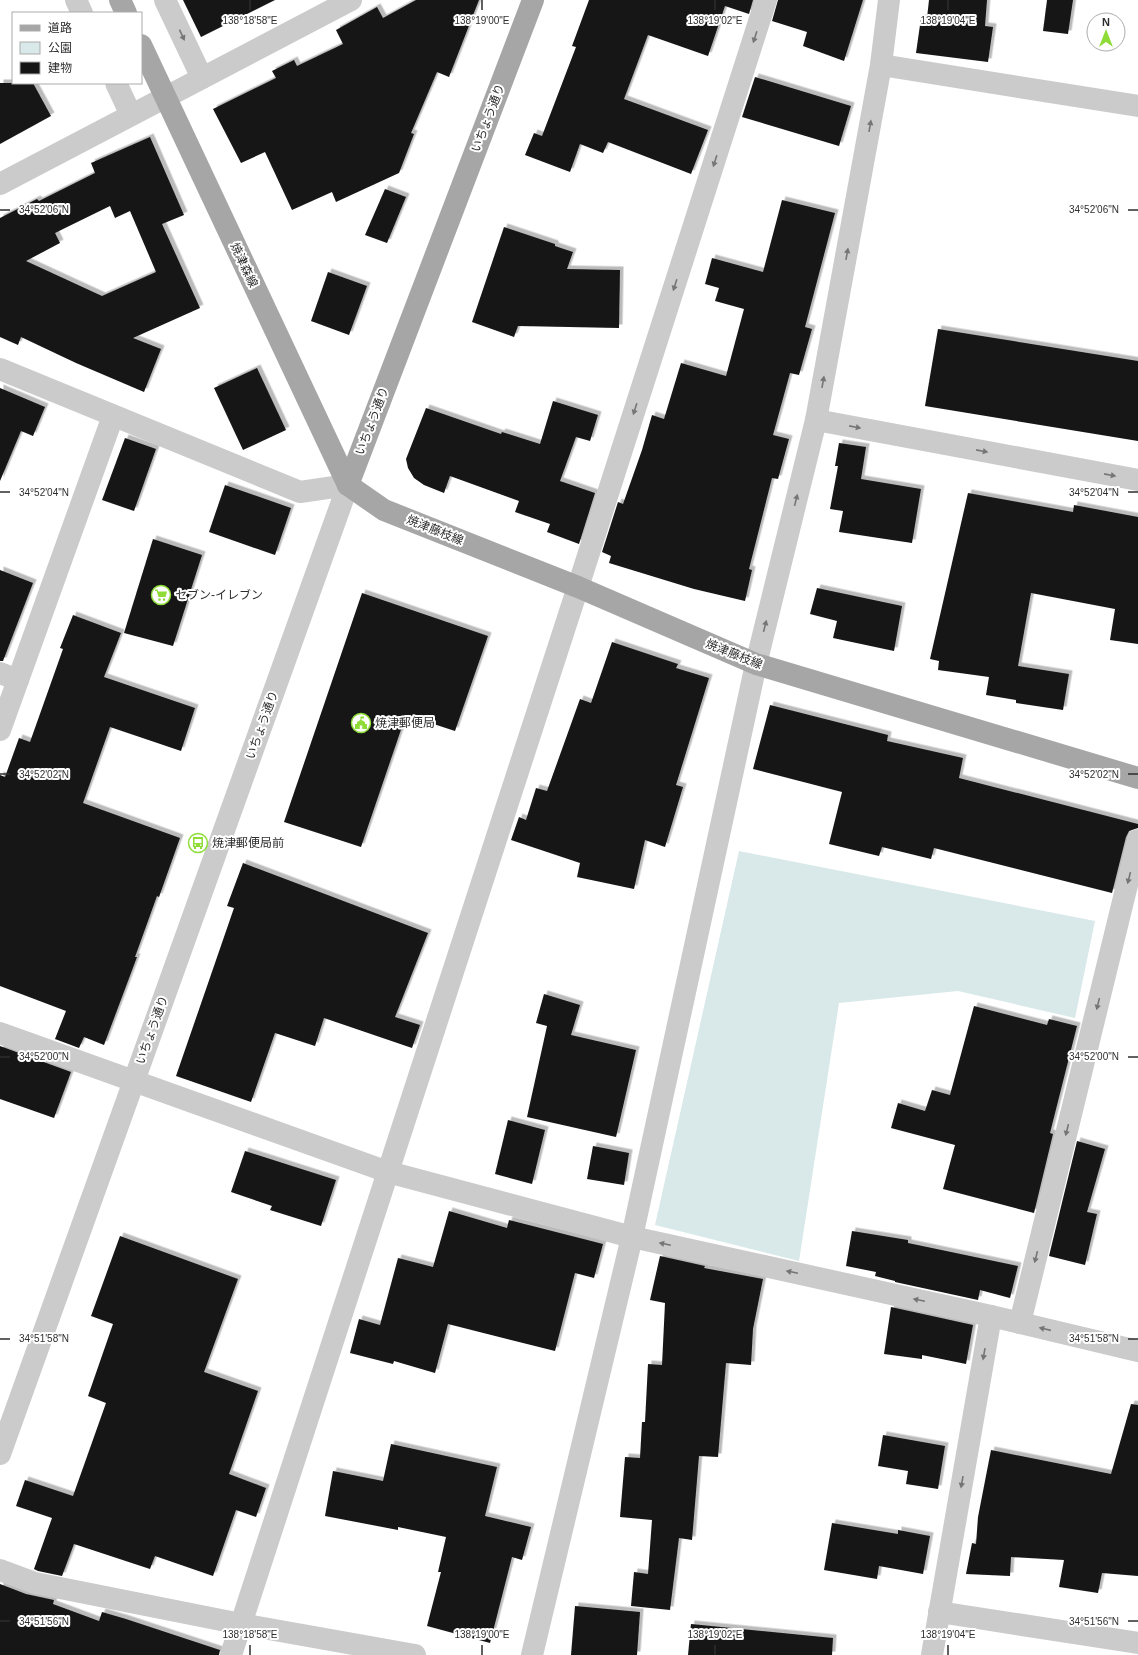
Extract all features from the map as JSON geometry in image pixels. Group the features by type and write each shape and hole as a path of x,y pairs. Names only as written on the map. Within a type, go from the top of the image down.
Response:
{"main road":[{"path":"120,0 126,12"},
{"name":"いちょう通り","path":"348,485 533,0"},
{"name":"焼津森線","path":"142,47 348,485"},
{"name":"焼津藤枝線","path":"348,485 384,510 578,587 756,664 1138,778"}],"street":[{"path":"76,0 82,12"},
{"path":"165,0 202,78"},
{"path":"0,184 351,0"},
{"path":"231,1655 578,587 766,0"},
{"path":"532,1655 632,1237 756,664 816,420 881,65 889,0"},
{"path":"881,65 1138,106"},
{"path":"116,84 131,115"},
{"path":"0,369 300,492 348,485"},
{"path":"0,730 9,676 113,416"},
{"path":"816,420 1138,480"},
{"name":"いちょう通り","path":"0,1454 348,485"},
{"path":"1020,1323 1138,840"},
{"path":"0,1033 388,1172 632,1237 991,1316 1138,1351"},
{"path":"932,1655 991,1316"},
{"path":"0,1570 34,1583 241,1624 415,1655"},
{"path":"939,1612 1138,1643"}],"green space":[{"path":"739,851 1095,921 1075,1018 958,991 839,1003 799,1261 655,1225"}],"building":[{"path":"183,0 275,0 201,37"},
{"path":"416,0 479,0 449,77 437,72 411,133 414,134 399,173 336,202 332,192 292,210 265,152 241,163 213,109 276,78 272,71 294,60 297,66 343,44 336,30 377,7 383,18"},
{"path":"589,0 753,0 749,14 725,6 708,56 648,35 624,99 708,130 691,174 608,142 603,153 580,144 570,172 525,155 534,133 542,136 576,47 572,46"},
{"path":"778,0 863,0 844,61 803,46 807,32 772,21"},
{"path":"929,0 987,0 985,26 993,27 988,62 916,53 921,18 927,18"},
{"path":"1047,0 1073,0 1068,34 1043,31"},
{"path":"755,77 851,106 839,146 742,117"},
{"path":"0,83 34,84 51,116 0,144"},
{"path":"150,137 184,215 162,224 200,308 133,338 161,349 144,392 76,363 21,337 18,345 0,337 0,218 37,199 39,201 95,173 91,163","holes":["110,206 115,218 130,211 156,272 102,296 26,261 60,243 55,233"]},
{"path":"385,189 406,197 387,243 365,235"},
{"path":"782,200 835,213 805,327 812,329 799,375 790,373 773,435 789,439 778,479 772,478 749,569 752,570 745,601 694,589 609,563 611,556 602,552 618,502 623,504 642,450 652,415 664,419 681,363 726,376 744,309 715,301 719,288 705,284 712,258 763,272"},
{"path":"504,227 555,244 555,246 573,252 567,269 620,270 619,328 518,326 514,337 472,322"},
{"path":"328,272 367,286 349,335 311,321"},
{"path":"938,329 1138,361 1138,441 925,406"},
{"path":"257,368 286,430 243,450 214,388"},
{"path":"0,388 45,407 33,436 21,431 0,481"},
{"path":"553,401 598,415 590,441 576,437 560,481 595,493 579,544 547,532 550,524 515,512 519,501 450,476 444,493 424,485 414,478 408,468 406,459 426,408 501,434 502,432 540,444"},
{"path":"125,438 156,449 134,511 102,500"},
{"path":"839,443 866,447 861,479 921,489 912,543 839,532 843,511 830,509 838,466 835,466"},
{"path":"225,485 291,508 275,555 209,532"},
{"path":"968,493 1073,512 1074,505 1138,517 1138,644 1110,640 1115,609 1031,593 1018,666 1069,674 1063,710 1016,703 1016,700 986,695 989,677 938,670 939,661 930,659"},
{"path":"153,539 202,555 173,646 124,633"},
{"path":"0,570 33,583 3,661 0,661"},
{"path":"817,588 902,606 894,651 833,638 837,621 810,614"},
{"name":"焼津郵便局","path":"362,593 488,636 455,731 406,715 361,847 284,822"},
{"path":"73,615 121,633 104,677 195,708 181,751 110,727 83,803 180,838 159,897 157,896 135,957 137,957 104,1045 84,1037 79,1048 55,1039 66,1011 0,986 0,775 5,777 19,738 30,742 63,649 60,648"},
{"path":"612,642 678,664 676,668 709,678 676,785 683,787 665,847 645,840 634,889 577,877 580,863 511,840 519,817 526,820 536,788 547,791 580,699 591,703"},
{"path":"770,705 888,735 887,741 963,758 959,778 1138,824 1138,828 1129,831 1126,837 1112,893 934,848 931,859 882,847 879,856 829,844 842,792 753,769"},
{"path":"243,863 428,933 395,1017 420,1025 412,1048 324,1018 315,1046 275,1033 251,1102 176,1076 234,908 227,906"},
{"path":"544,994 580,1005 571,1035 636,1050 616,1137 527,1117 547,1026 536,1023"},
{"path":"974,1006 1047,1025 1049,1019 1077,1026 1050,1133 1053,1134 1034,1213 943,1189 955,1145 891,1128 898,1103 925,1111 932,1090 950,1095"},
{"path":"0,1046 71,1072 54,1118 0,1099"},
{"path":"508,1120 545,1130 532,1184 495,1174"},
{"path":"1077,1141 1105,1149 1087,1212 1097,1214 1085,1265 1049,1256"},
{"path":"593,1146 629,1153 624,1185 587,1179"},
{"path":"245,1151 336,1180 321,1226 270,1210 272,1206 231,1192"},
{"path":"449,1211 507,1228 509,1220 603,1244 594,1278 575,1273 555,1351 448,1324 435,1373 394,1361 393,1364 350,1353 359,1319 380,1325 398,1258 433,1267"},
{"path":"852,1231 908,1240 908,1243 1018,1266 1010,1298 980,1290 978,1300 895,1282 875,1276 876,1272 846,1266"},
{"path":"120,1236 238,1279 204,1372 258,1391 229,1474 266,1488 256,1517 236,1510 213,1576 155,1556 150,1569 74,1544 62,1576 38,1571 34,1569 52,1518 16,1506 25,1480 73,1496 106,1403 88,1396 113,1324 91,1316"},
{"path":"660,1256 705,1266 704,1268 763,1279 753,1329 751,1365 726,1363 718,1457 699,1456 692,1540 679,1538 670,1610 631,1606 634,1572 648,1574 652,1520 620,1517 625,1457 640,1458 642,1422 645,1422 648,1364 662,1365 665,1303 650,1300"},
{"path":"891,1307 973,1325 966,1364 922,1355 922,1359 884,1354"},
{"path":"1131,1404 1138,1405 1138,1576 1102,1573 1098,1593 1059,1587 1064,1560 1011,1557 1010,1576 966,1574 972,1543 976,1544 978,1517 991,1450 1111,1474"},
{"path":"883,1435 945,1446 938,1489 906,1484 908,1471 878,1466"},
{"path":"391,1444 497,1467 485,1516 531,1527 522,1560 512,1557 490,1643 427,1626 441,1572 438,1572 446,1537 398,1527 398,1530 325,1516 333,1471 383,1481"},
{"path":"832,1523 898,1534 898,1530 930,1536 923,1574 879,1566 877,1579 824,1570"},
{"path":"0,1584 26,1594 54,1600 53,1604 99,1621 102,1612 126,1619 220,1650 219,1655 0,1655"},
{"path":"575,1606 640,1612 637,1655 571,1655"},
{"path":"691,1624 833,1638 832,1655 688,1655"}],"place":[{"name":"セブン-イレブン","path":"161,595"},
{"name":"焼津郵便局","path":"361,723"},
{"name":"焼津郵便局前","path":"198,843"}]}
